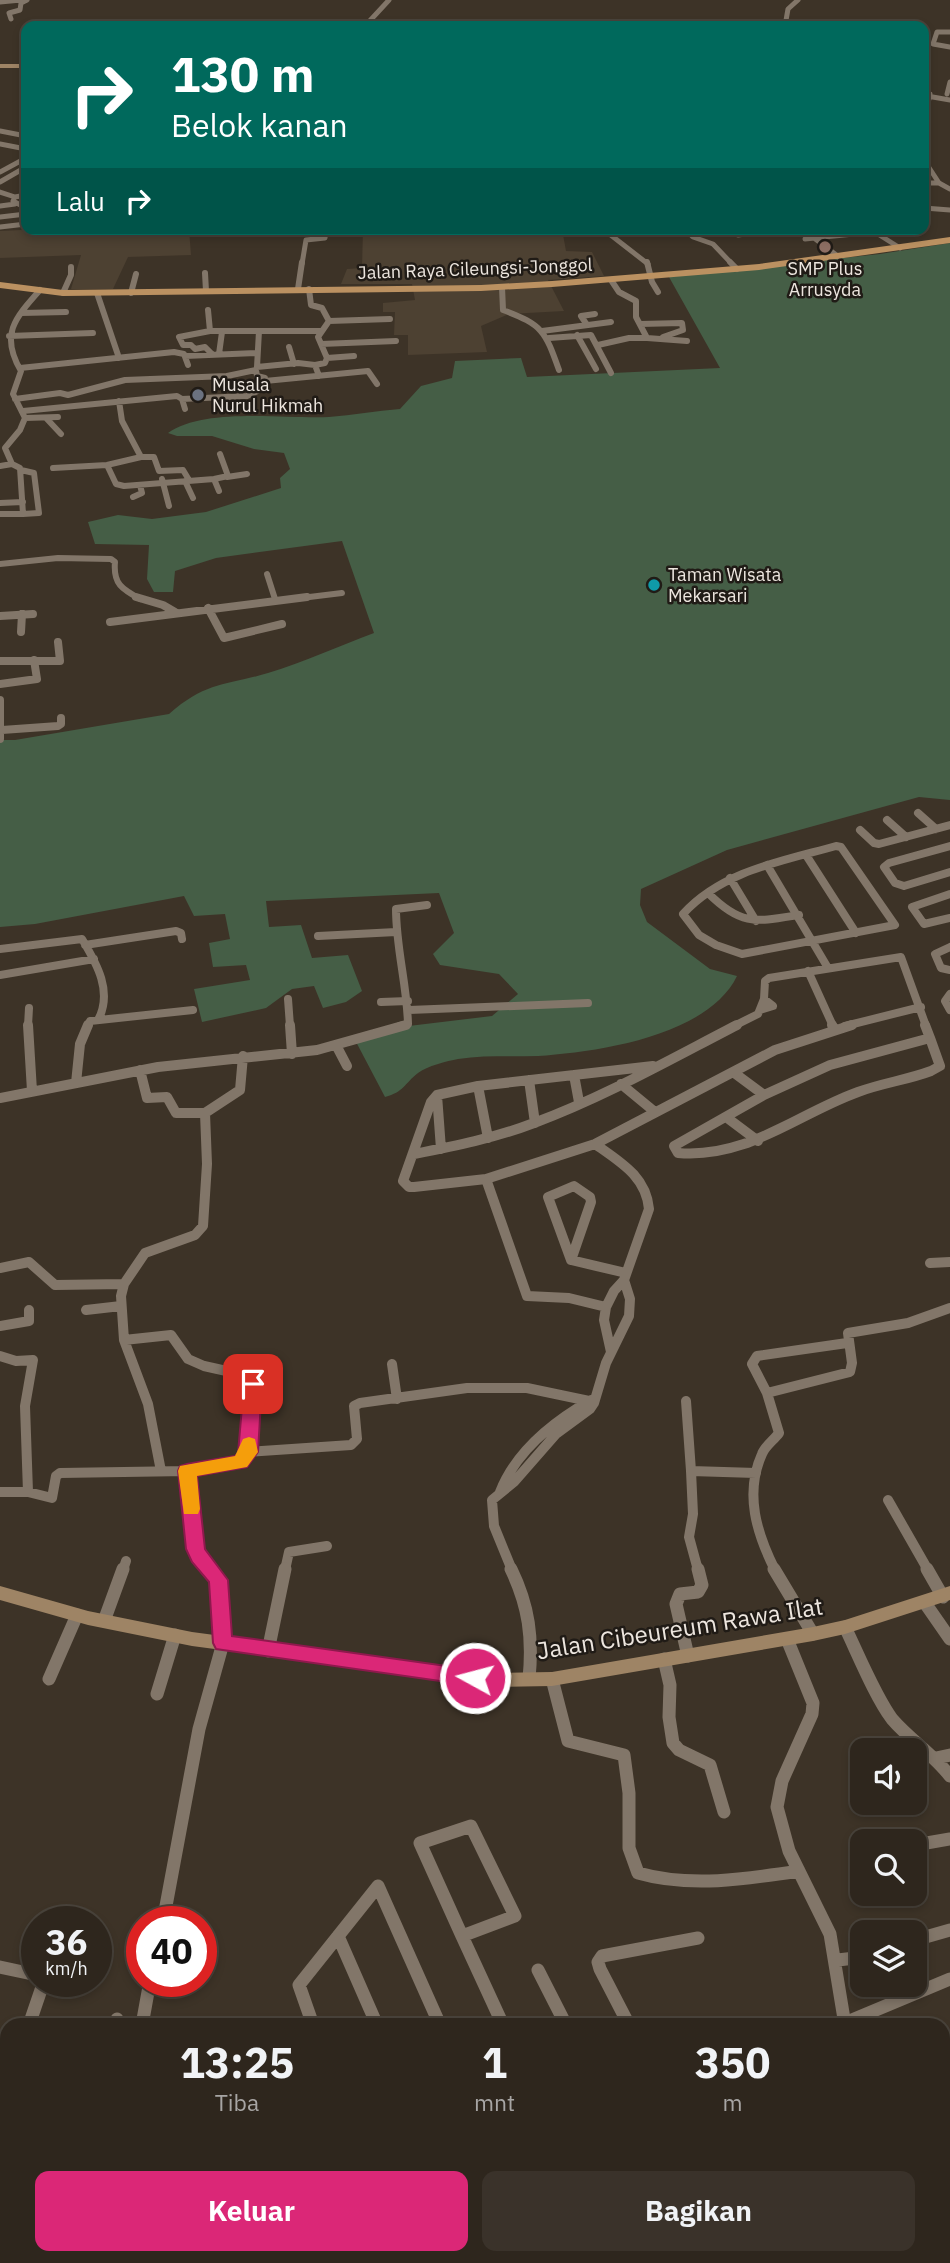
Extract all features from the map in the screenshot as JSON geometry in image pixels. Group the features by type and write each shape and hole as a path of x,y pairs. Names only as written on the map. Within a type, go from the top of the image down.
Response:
{"main road":[{"name":"Jalan Raya Cileungsi-Jonggol","path":"0,285 63,293 502,287 737,269 950,240"}],"street":[{"path":"0,2 21,0"},
{"path":"12,19 8,13 20,10 21,3 27,0"},
{"path":"361,21 380,0"},
{"path":"370,21 389,0"},
{"path":"786,21 788,9 798,0"},
{"path":"366,15 374,16"},
{"path":"950,32 937,32 933,44 950,47"},
{"path":"0,65 21,65"},
{"path":"946,96 950,82"},
{"path":"0,131 21,135"},
{"path":"0,144 21,148"},
{"path":"8,151 15,147"},
{"path":"0,172 21,161"},
{"path":"929,168 938,181 950,188"},
{"path":"0,182 21,170"},
{"path":"21,177 1,191 21,204"},
{"path":"929,182 948,179"},
{"path":"0,206 21,197"},
{"path":"929,208 950,210"},
{"path":"0,217 21,215"},
{"path":"0,228 21,225"},
{"path":"298,289 306,240 325,238 325,235"},
{"path":"612,235 643,257 650,266 658,292"},
{"path":"623,235 649,256 662,276"},
{"path":"691,235 713,244 737,269"},
{"path":"805,239 835,235"},
{"path":"879,235 900,248"},
{"path":"814,238 839,257"},
{"path":"63,293 71,275 71,267"},
{"path":"205,273 206,291"},
{"path":"131,293 136,274"},
{"path":"611,280 620,292 636,300 636,317 647,338"},
{"path":"502,287 504,311 526,319 549,338 559,370"},
{"path":"309,289 310,303 314,307 322,308 329,321"},
{"path":"0,514 40,513 34,473 20,470 12,464 5,448 20,430 24,415 14,397 21,375 20,368 8,351 10,334 21,313 40,290"},
{"path":"97,293 119,358"},
{"path":"208,310 210,331"},
{"path":"21,313 66,312"},
{"path":"587,325 581,316 594,314"},
{"path":"327,358 318,337 329,321 390,318"},
{"path":"379,319 380,329"},
{"path":"542,331 611,322"},
{"path":"640,324 682,323 682,331 659,338"},
{"path":"221,344 195,349 191,345 183,345 180,337 210,331 320,331"},
{"path":"24,415 119,401 177,396 182,399 247,396 266,387 265,378 257,376 259,331"},
{"path":"0,332 38,337 93,333"},
{"path":"216,354 221,344 222,332"},
{"path":"577,335 596,369"},
{"path":"549,338 591,335 611,373"},
{"path":"598,345 626,338 687,341"},
{"path":"321,344 396,341"},
{"path":"289,346 294,363"},
{"path":"205,347 216,354"},
{"path":"20,368 174,352 185,356 257,353"},
{"path":"185,356 188,365"},
{"path":"327,358 354,356"},
{"path":"14,397 60,393 68,395 125,380 227,376 294,363 315,365 325,363 327,358"},
{"path":"348,363 362,362 377,384"},
{"path":"315,365 319,376"},
{"path":"265,381 368,371"},
{"path":"227,376 230,389"},
{"path":"14,397 47,388"},
{"path":"182,399 185,409"},
{"path":"119,401 122,421 141,457"},
{"path":"24,415 58,417"},
{"path":"46,418 61,435"},
{"path":"220,454 227,477"},
{"path":"53,468 107,465 157,456 169,506"},
{"path":"0,466 12,464"},
{"path":"107,465 116,484 140,485 247,474"},
{"path":"159,471 180,469 193,498"},
{"path":"20,470 23,513"},
{"path":"214,479 219,491"},
{"path":"133,497 142,493 140,485"},
{"path":"0,503 23,502"},
{"path":"0,564 58,558 111,559 115,562 114,576 119,587 139,599 163,605 176,612"},
{"path":"267,574 275,599"},
{"path":"110,622 275,599 342,593"},
{"path":"208,608 224,638 282,624"},
{"path":"21,632 22,614"},
{"path":"0,616 33,614"},
{"path":"0,661 61,660 58,642"},
{"path":"0,684 37,679 34,660"},
{"path":"0,700 1,734 58,726 61,724 61,718"},
{"path":"918,813 936,829"},
{"path":"887,820 906,837"},
{"path":"860,830 877,844 950,825"},
{"path":"950,846 888,863 884,867 895,883 904,886 950,872"},
{"path":"841,847 896,924 754,953 730,952 695,931 684,919 686,909 730,878 806,855 841,847"},
{"path":"806,855 856,933"},
{"path":"767,865 828,968"},
{"path":"730,878 756,921"},
{"path":"708,893 734,918 756,921 799,915"},
{"path":"950,894 912,907 926,925 950,918"},
{"path":"0,1098 140,1070 243,1056 292,1054 336,1045 408,1024 408,1005 396,932 396,907 427,905"},
{"path":"85,945 176,931 181,933 182,939"},
{"path":"318,936 396,932"},
{"path":"0,949 79,939 94,959 106,1000 105,1012 98,1020"},
{"path":"950,947 935,954 941,968 950,970"},
{"path":"414,1154 488,1139 535,1123 660,1065 758,1014 764,999 766,979 901,957 940,1063 937,1068 845,1098 758,1141 693,1155 675,1150 674,1146 764,1095 830,1065 930,1038"},
{"path":"0,975 94,959"},
{"path":"808,971 834,1029"},
{"path":"950,994 945,1001 950,1010"},
{"path":"288,999 292,1054"},
{"path":"381,1002 408,1005 588,1003"},
{"path":"660,1065 478,1086 437,1095 431,1102 403,1181 409,1187 486,1178 595,1144 775,1050 834,1029 921,1007"},
{"path":"29,1008 27,1042 32,1091"},
{"path":"76,1083 85,1029 90,1021 193,1010"},
{"path":"336,1045 347,1066"},
{"path":"140,1070 148,1098 167,1097 176,1113 205,1113 240,1090 243,1056"},
{"path":"733,1072 764,1095"},
{"path":"574,1075 579,1102"},
{"path":"530,1080 535,1123"},
{"path":"621,1084 655,1112"},
{"path":"478,1086 488,1139"},
{"path":"437,1095 442,1149"},
{"path":"162,1471 148,1404 124,1340 121,1306 124,1284 145,1253 195,1235 203,1226 207,1164 205,1113"},
{"path":"726,1117 758,1141"},
{"path":"595,1144 638,1177 649,1201 649,1209 625,1276 606,1307 604,1320 611,1352"},
{"path":"486,1178 527,1296 569,1298 606,1307"},
{"path":"574,1185 590,1197 591,1202 572,1260 548,1197 574,1185"},
{"path":"572,1260 625,1276"},
{"path":"0,1268 29,1262 55,1285 124,1284"},
{"path":"930,1263 950,1262"},
{"path":"529,1679 532,1635 527,1608 493,1524 490,1509 492,1500 514,1482 556,1434 590,1409 611,1352 621,1339 630,1316 632,1301 625,1276"},
{"path":"86,1310 121,1306"},
{"path":"767,1393 850,1371 853,1363 847,1343 848,1335 853,1331 908,1323 950,1308"},
{"path":"0,1326 29,1321 29,1310"},
{"path":"0,1492 54,1496 56,1476 60,1473 187,1471 241,1462 248,1452 253,1384 249,1376 193,1362 182,1354 176,1338 171,1335 124,1340"},
{"path":"813,1634 758,1537 753,1517 756,1473 763,1450 779,1433 767,1393 752,1364 757,1356 847,1343"},
{"path":"0,1356 16,1361 29,1358 33,1360 25,1406 28,1492"},
{"path":"392,1364 397,1399"},
{"path":"248,1452 351,1445 357,1439 354,1406 360,1403 467,1388 527,1388 592,1399"},
{"path":"686,1401 693,1514 689,1537 702,1586 698,1592 680,1594 676,1604 688,1656"},
{"path":"166,1906 199,1729 223,1643 218,1580 195,1549 187,1471"},
{"path":"691,1471 756,1473"},
{"path":"888,1500 939,1598 950,1639"},
{"path":"268,1651 289,1552 327,1546"},
{"path":"104,1621 126,1561"},
{"name":"Jalan Cibeureum Rawa Ilat","path":"0,1593 77,1615 175,1635 268,1651 498,1681 552,1679 787,1639 845,1627 939,1598"},
{"path":"50,1679 77,1615"},
{"path":"845,1627 890,1716 903,1731 936,1758 950,1776"},
{"path":"158,1694 175,1635"},
{"path":"787,1639 813,1703 814,1713 793,1755 776,1804 782,1829 799,1871 825,1921 838,1960 843,2018"},
{"path":"664,1660 670,1685 669,1717 674,1744 679,1750 710,1765 724,1812"},
{"path":"552,1679 568,1741 624,1755 629,1793 629,1848 638,1873 669,1879 741,1880 799,1871"},
{"path":"936,1758 950,1755"},
{"path":"462,1936 515,1916 471,1826 419,1843 500,2018"},
{"path":"927,1843 950,1839"},
{"path":"310,2018 299,1986 378,1886 437,2018"},
{"path":"927,1937 950,1930"},
{"path":"338,1936 374,2018"},
{"path":"625,2018 600,1969 598,1962 602,1956 698,1938"},
{"path":"838,1960 850,1959"},
{"path":"0,1967 21,1972"},
{"path":"538,1970 562,2018"},
{"path":"857,2018 950,1979"},
{"path":"31,2018 39,1997"},
{"path":"143,2018 147,1997"}],"shaded area":[{"path":"21,230 21,235 189,235 191,255 128,257 113,289 71,289 81,255 0,258 0,231"},
{"path":"363,235 563,235 566,251 592,252 604,276 548,280 564,311 509,314 481,326 487,352 408,355 408,335 394,335 395,312 383,312 383,303 415,300 412,284 341,284 347,269 362,268"}],"green space":[{"name":"Taman Wisata Mekarsari","path":"950,243 950,800 919,797 727,850 641,889 640,905 647,922 710,969 737,976 723,996 702,1013 677,1027 620,1045 563,1054 478,1057 443,1062 422,1070 400,1090 385,1097 354,1038 367,1031 492,1016 518,994 499,974 440,965 433,954 454,933 439,893 266,901 269,927 301,925 312,958 348,955 362,991 346,1002 323,1008 314,986 292,989 266,1008 202,1022 194,989 250,980 246,965 213,967 209,943 230,939 225,914 194,916 184,896 35,924 0,927 0,740 15,740 169,714 182,703 206,690 281,669 374,633 342,541 216,558 175,571 173,592 154,592 147,579 149,545 95,544 88,522 118,515 152,519 206,512 281,488 280,478 290,469 284,453 254,449 212,436 177,436 168,433 183,425 223,417 329,417 400,409 421,386 452,378 455,361 521,358 527,377 720,368 669,277 880,254"}],"slow traffic":[{"path":"191,1509 187,1471 241,1462 248,1452 249,1444"}],"place":[{"name":"SMP Plus Arrusyda","path":"825,247"},
{"name":"Musala Nurul Hikmah","path":"198,395"},
{"name":"Taman Wisata Mekarsari","path":"654,585"}],"route":[{"path":"253,1384 248,1452 245,1458 241,1462 187,1471 195,1549 218,1580 223,1643 475,1678"}]}
